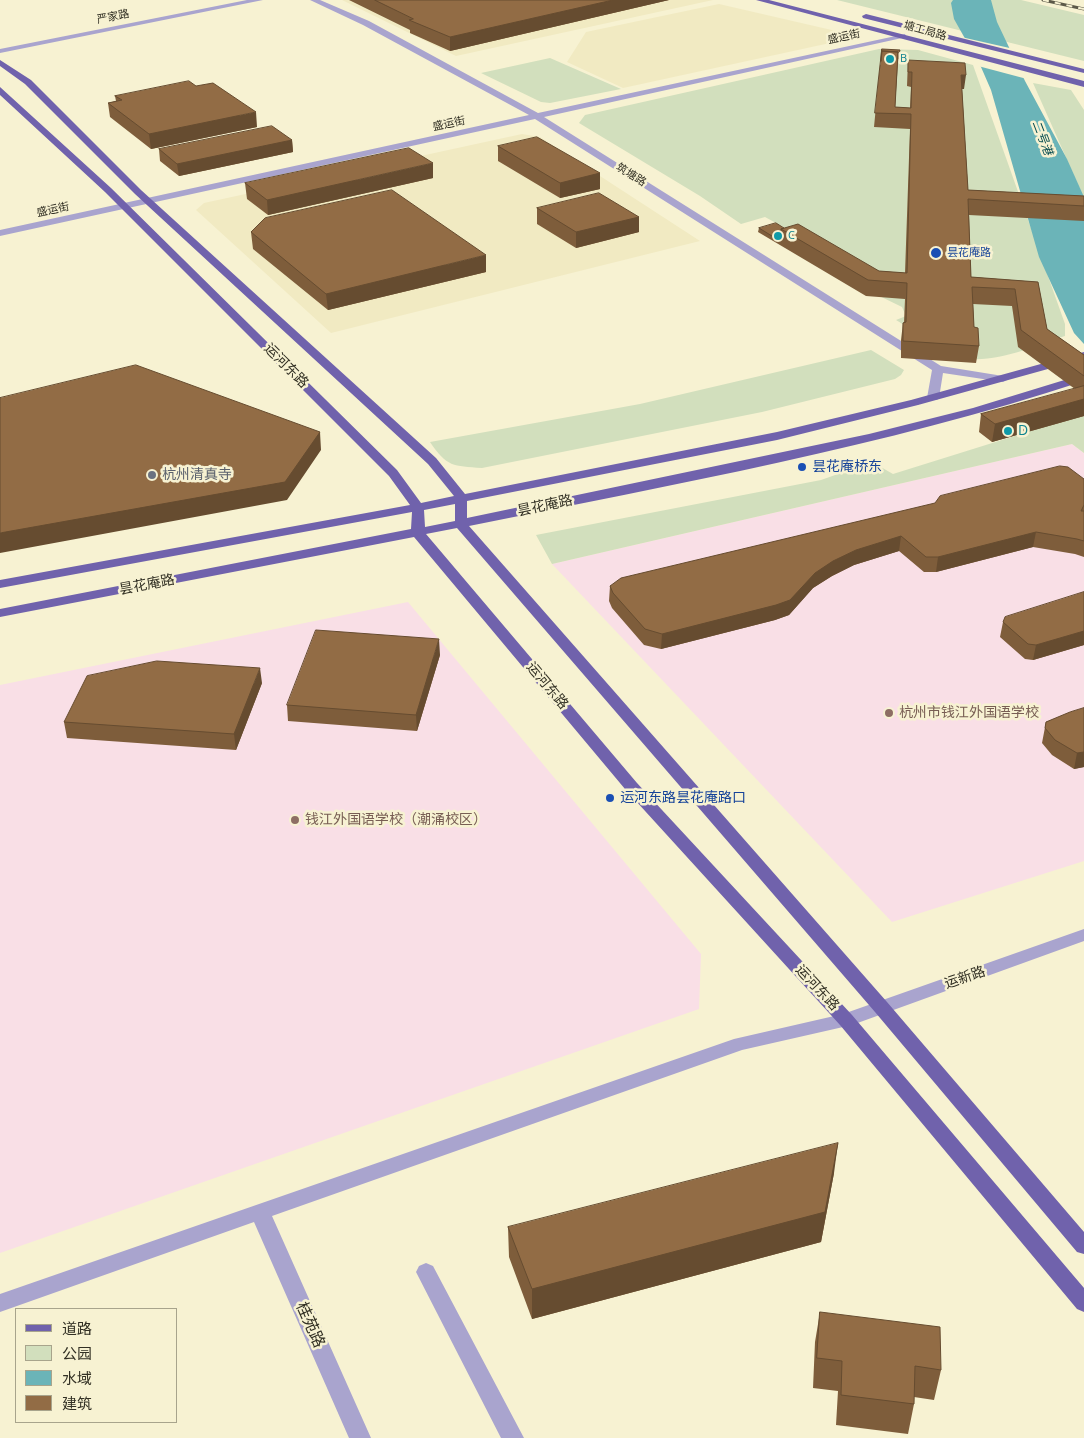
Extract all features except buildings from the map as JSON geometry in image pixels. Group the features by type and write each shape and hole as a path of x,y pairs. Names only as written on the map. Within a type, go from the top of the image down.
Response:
{"main road":[{"name":"塘工局路","path":"760,0 1084,84"},
{"name":"塘工局路","path":"856,13 1084,71"},
{"name":"运河东路","path":"0,62 28,82 148,201 432,461 461,497"},
{"name":"运河东路","path":"0,90 125,206 393,473 418,507"},
{"name":"昙花庵路","path":"0,584 418,507 778,436 933,398 1084,355"},
{"name":"昙花庵路","path":"0,613 418,533 915,426 1079,378"},
{"path":"461,497 460,524 881,1007 1084,1246"},
{"path":"418,507 418,533"},
{"name":"运河东路","path":"418,533 631,786 846,1020 1084,1303"}],"street":[{"name":"严家路","path":"0,44 235,0"},
{"name":"严家路","path":"0,51 259,0"},
{"name":"筑塘路","path":"314,0 366,23 537,116 938,369 1003,379"},
{"name":"盛运街","path":"0,233 902,36"},
{"path":"933,398 938,369"},
{"name":"运新路","path":"0,1303 740,1044 846,1020 1084,936"},
{"name":"桂苑路","path":"260,1212 360,1438"},
{"path":"426,1272 513,1438"}],"shaded area":[{"path":"342,0 713,0 456,56"},
{"path":"719,4 849,34 853,38 623,88 567,62 586,32"},
{"path":"522,134 540,137 700,241 331,333 196,210 204,203"},
{"name":"杭州市钱江外国语学校","path":"1072,444 1084,453 1084,861 892,922 552,564"},
{"name":"钱江外国语学校（潮涌校区）","path":"408,602 701,954 699,1009 0,1253 0,685"}],"green space":[{"path":"837,0 1021,0 1084,15 1084,61"},
{"path":"879,49 918,50 973,65 1065,324 1065,336 998,357 971,359 952,354 896,320 906,316 902,307 824,269 849,263 765,217 741,224 700,196 579,123 585,115"},
{"path":"550,58 621,89 550,103 541,102 481,73"},
{"path":"1033,83 1071,90 1084,110 1084,198"},
{"path":"871,350 904,370 901,375 895,379 762,412 482,468 464,467 446,461 430,442 640,404"},
{"path":"1084,402 1084,453 1072,444 552,564 536,535 821,480 872,462 893,474 1037,429"}],"water":[{"name":"二号港","path":"953,0 991,0 997,22 1025,81 1067,159 1084,197 1084,344 1074,333 1039,257 991,90 981,67 954,19 951,3"}],"pier":[{"path":"961,37 1014,49 1027,79 978,66"}],"railway":[{"path":"1043,0 1084,9"}],"place":[{"name":"B","path":"890,59"},
{"name":"C","path":"778,236"},
{"name":"昙花庵路","path":"936,253"},
{"name":"D","path":"1008,431"},
{"name":"昙花庵桥东","path":"802,467"},
{"name":"杭州清真寺","path":"152,475"},
{"name":"杭州市钱江外国语学校","path":"889,713"},
{"name":"运河东路昙花庵路口","path":"610,798"},
{"name":"钱江外国语学校（潮涌校区）","path":"295,820"}]}
